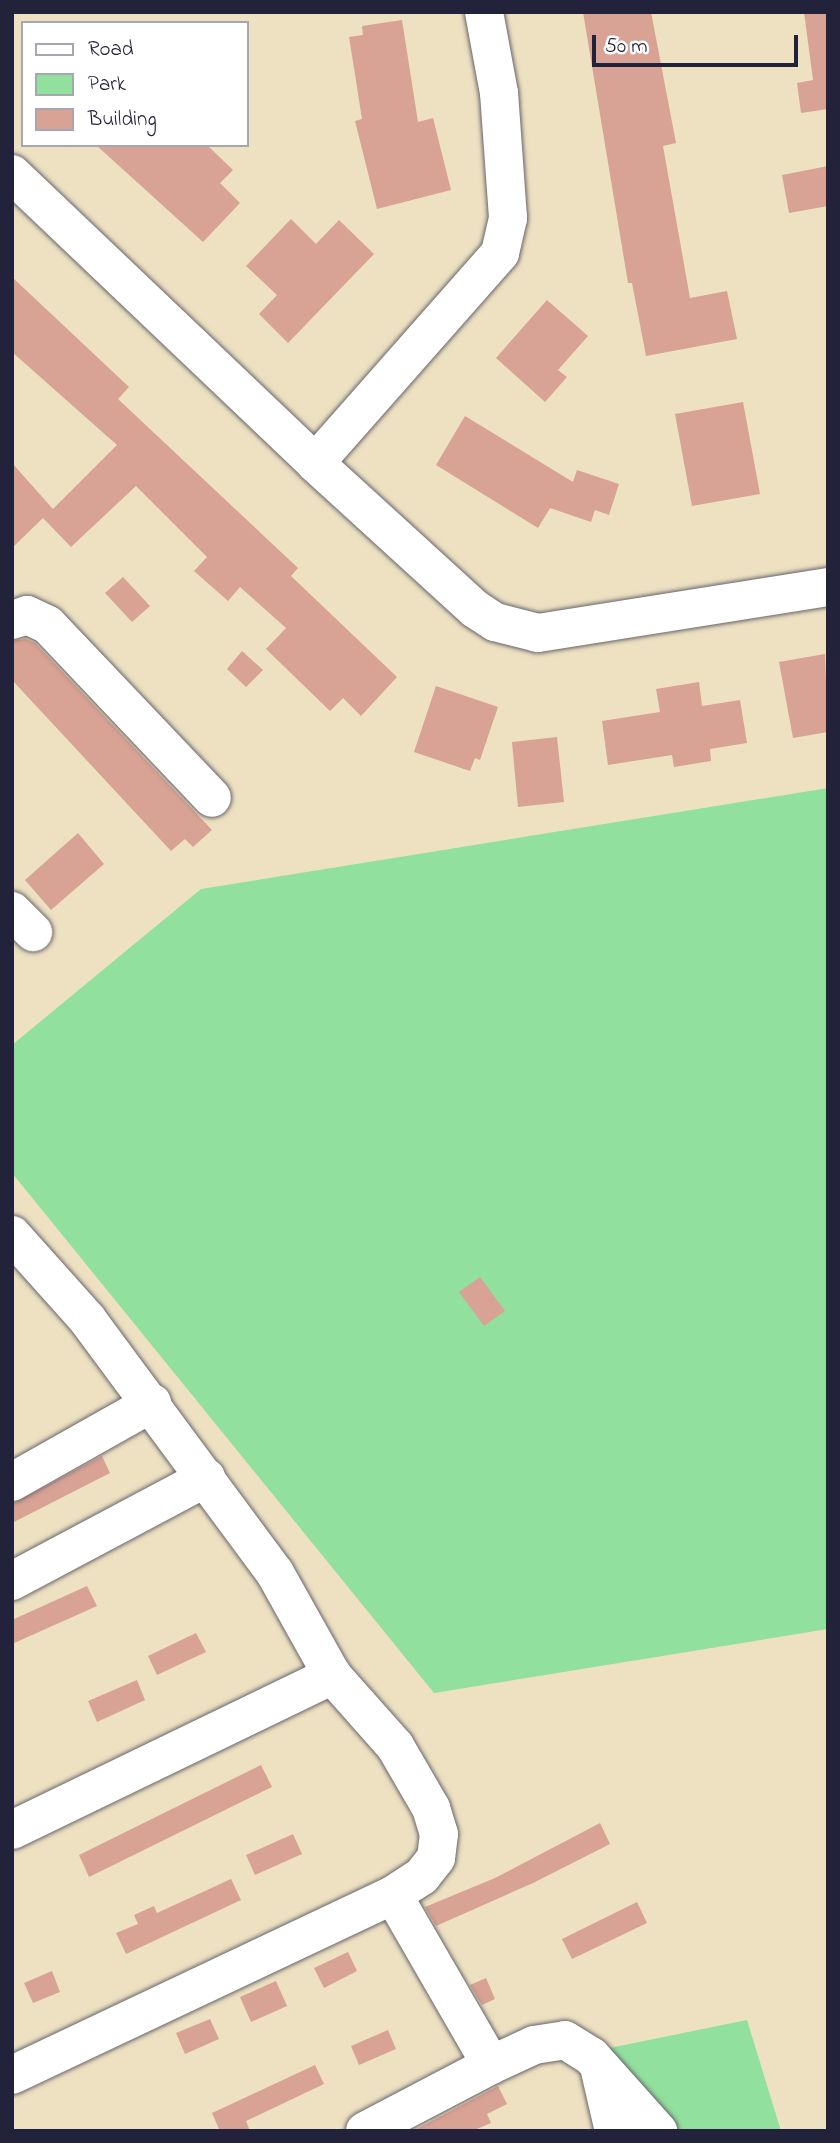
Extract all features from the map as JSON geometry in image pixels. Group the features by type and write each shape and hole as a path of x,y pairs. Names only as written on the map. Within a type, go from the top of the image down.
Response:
{"street":[{"path":"316,463 500,253 508,218 499,93 484,12"},
{"path":"12,174 316,463 475,609 515,629 538,633 828,587"},
{"path":"12,620 27,615 48,625 212,798"},
{"path":"12,1235 88,1319 281,1583 332,1675 395,1746 431,1808 439,1834 436,1858 422,1876 393,1895 12,2075"},
{"path":"12,1482 152,1403"},
{"path":"12,1581 206,1478"},
{"path":"12,1830 332,1675"},
{"path":"393,1895 448,1983 491,2065"},
{"path":"365,2131 534,2045 565,2040 599,2065 658,2131"},
{"path":"599,2065 614,2131"}],"green space":[{"path":"828,788 828,1629 434,1693 12,1173 12,1045 201,889"},
{"path":"747,2020 781,2131 599,2131 585,2053"}],"building":[{"path":"583,12 651,12 676,143 663,146 690,298 727,291 737,339 646,356 632,283 628,283"},
{"path":"804,12 828,12 828,109 801,113 797,83 813,80"},
{"path":"402,20 418,122 433,118 451,190 377,209 355,121 362,119 349,37 363,35 362,26"},
{"path":"98,147 209,147 233,170 220,183 240,203 203,242"},
{"path":"828,166 828,206 789,213 782,175"},
{"path":"291,219 316,244 339,220 374,254 288,343 259,314 277,295 246,266"},
{"path":"12,277 129,387 118,399 298,568 291,576 397,677 361,716 343,698 330,711 266,649 286,628 240,587 228,601 194,571 207,557 136,486 71,547 43,518 12,548 12,463 53,509 117,445 12,352"},
{"path":"547,300 588,336 558,370 567,377 545,402 496,358"},
{"path":"743,402 760,494 692,506 675,414"},
{"path":"465,416 573,482 577,470 619,484 609,515 595,510 591,522 550,508 538,528 436,465"},
{"path":"123,577 150,606 132,622 105,593"},
{"path":"26,639 35,643 212,830 193,847 185,839 171,851 12,680 12,641"},
{"path":"242,651 263,670 246,687 227,669"},
{"path":"825,654 828,732 793,738 779,662"},
{"path":"699,682 702,706 740,700 747,743 710,749 711,761 674,767 672,755 608,765 602,721 660,712 656,689"},
{"path":"436,686 498,707 480,760 475,758 470,771 414,752"},
{"path":"557,737 564,802 518,807 512,742"},
{"path":"78,833 104,864 51,910 25,880"},
{"path":"480,1277 505,1311 484,1326 459,1292"},
{"path":"102,1456 110,1473 12,1523 12,1504"},
{"path":"87,1586 97,1606 12,1644 12,1620"},
{"path":"196,1633 206,1652 157,1675 148,1656"},
{"path":"137,1680 145,1700 97,1722 88,1701"},
{"path":"261,1765 272,1787 89,1877 79,1855"},
{"path":"600,1823 610,1844 533,1883 436,1926 425,1907 495,1878"},
{"path":"293,1834 302,1854 255,1875 246,1855"},
{"path":"231,1879 241,1900 126,1954 116,1933 138,1924 134,1915 154,1906 157,1913"},
{"path":"637,1902 647,1923 572,1959 562,1939"},
{"path":"348,1952 357,1971 324,1988 314,1968"},
{"path":"52,1971 60,1992 33,2003 24,1983"},
{"path":"486,1978 495,1999 482,2005 470,1985"},
{"path":"276,1981 287,2006 251,2022 240,1997"},
{"path":"210,2019 219,2039 185,2054 176,2033"},
{"path":"388,2030 396,2049 359,2065 351,2046"},
{"path":"315,2065 324,2084 246,2121 250,2131 220,2131 212,2113"},
{"path":"498,2086 507,2104 487,2114 491,2123 472,2131 413,2131"}]}
